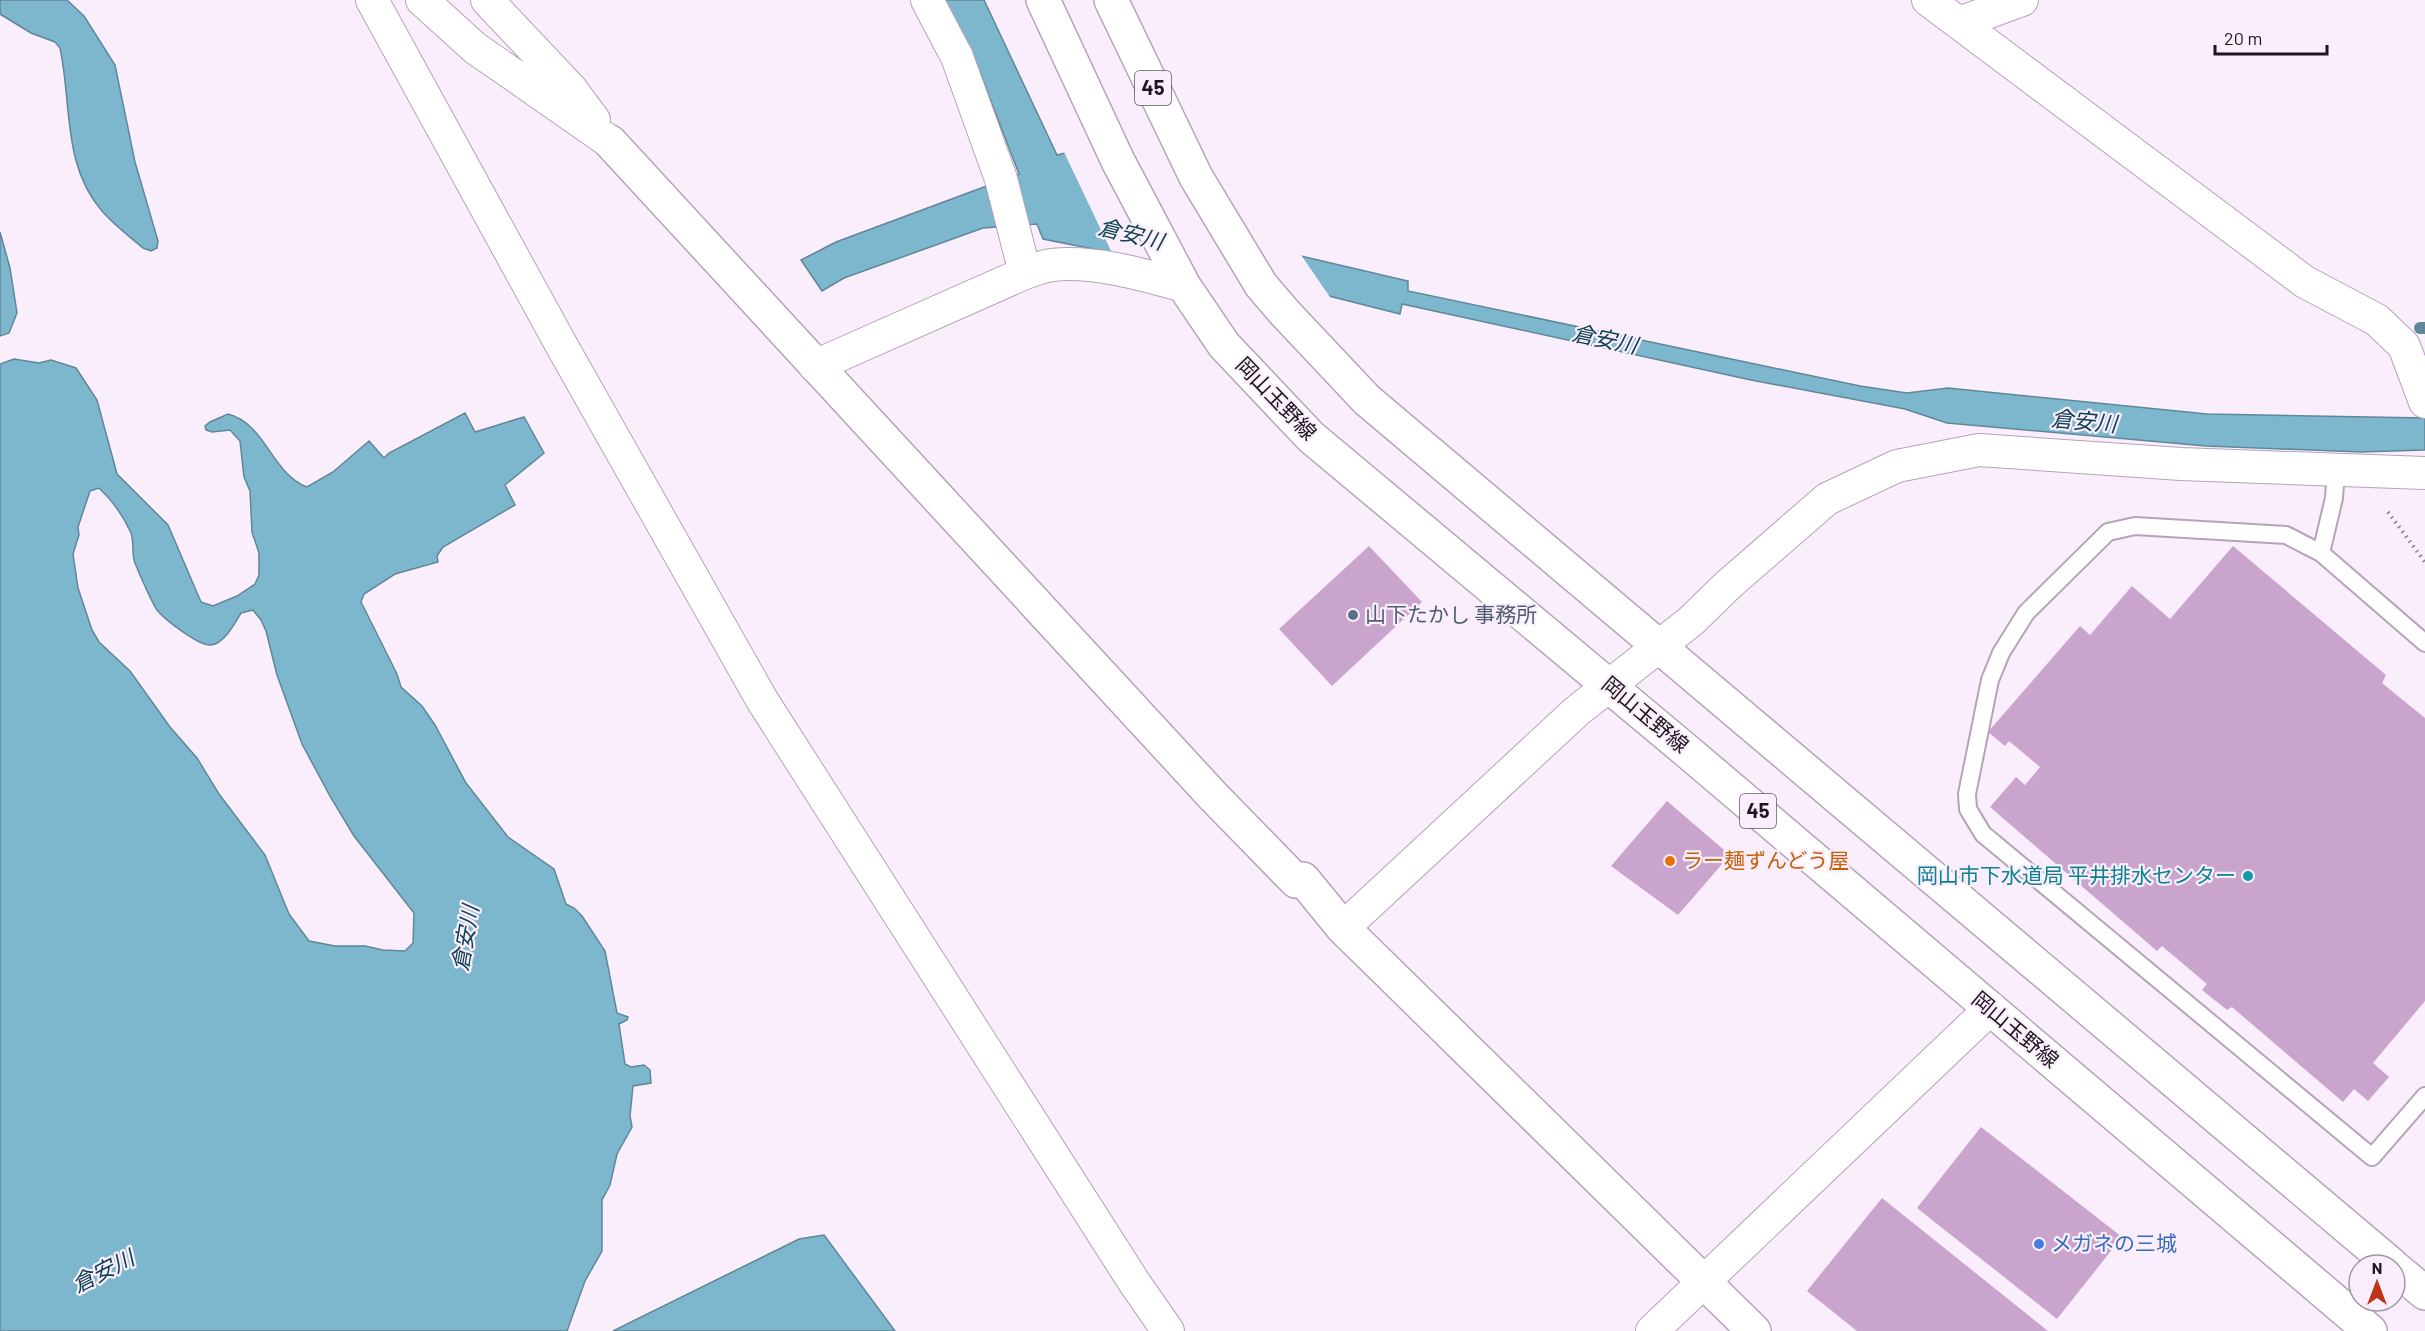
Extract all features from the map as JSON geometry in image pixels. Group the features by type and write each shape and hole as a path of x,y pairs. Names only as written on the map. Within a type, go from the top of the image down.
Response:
{"main road":[{"name":"岡山玉野線","path":"1043,0 1118,161 1179,276 1224,345 1311,437 1609,685 2370,1331"},
{"name":"45","path":"1111,0 1196,177 1261,285 1367,400 2378,1253"},
{"path":"610,142 1213,796 1296,881 1303,879 1343,928 1754,1331"},
{"name":"45","path":"2407,1278 2425,1293"}],"street":[{"path":"372,0 562,348 762,700 1134,1282 1168,1331"},
{"path":"422,0 475,48 610,142"},
{"path":"487,0 571,89 610,142"},
{"path":"927,0 957,57 1001,179 1025,273"},
{"path":"1928,0 1964,11 2305,282 2377,320 2404,346 2425,402"},
{"path":"1964,11 2022,0"},
{"path":"815,366 1025,273 1049,265 1066,264 1179,276"},
{"path":"1343,928 1577,711 1691,621 1728,585 1827,499 1897,465 1979,450 2181,464 2425,473"},
{"path":"1652,1331 1991,1008"}],"lane":[{"path":"2321,553 2334,498 2336,470"},
{"path":"2425,643 2321,553 2286,535 2135,526 2108,532 2026,613 2001,653 1990,680 1967,794 1968,809 1983,834 2372,1157 2425,1096"}],"path":[{"path":"2388,513 2425,562"}],"water":[{"path":"0,0 67,0 84,16 115,65 135,162 158,241 157,248 151,251 143,248 102,211 89,193 74,154 60,48 55,42 31,33 0,14"},
{"name":"倉安川","path":"943,0 984,0 1057,155 1065,153 1301,256 1408,281 1408,291 1860,386 1907,393 1948,388 2207,414 2425,418 2425,450 2361,452 2206,446 1947,423 1905,409 1751,380 1402,304 1400,314 1325,295 1043,239 1037,224 983,228 844,278 822,291 801,260 836,242 1019,174 974,57"},
{"path":"0,232 10,268 17,313 9,333 0,336"},
{"name":"倉安川","path":"14,359 39,363 51,360 76,368 97,400 117,474 168,525 201,602 213,606 237,596 255,584 259,575 259,553 252,532 250,491 244,477 240,441 230,430 212,432 206,430 205,426 210,422 228,414 241,419 260,438 285,471 307,487 333,472 369,441 384,458 389,453 465,413 475,432 524,417 544,453 505,485 515,505 443,547 437,556 438,562 395,574 364,594 361,602 397,674 401,687 422,706 435,725 466,783 508,837 554,869 566,904 582,916 605,951 617,1013 628,1017 619,1024 625,1064 631,1067 644,1065 650,1070 651,1083 633,1086 630,1116 632,1127 617,1154 610,1185 602,1200 602,1251 585,1281 567,1331 0,1331 0,364","holes":["99,488 128,526 138,571 157,610 167,620 182,632 211,645 225,637 241,613 253,610 261,620 277,675 302,744 354,836 414,913 413,943 405,951 365,946 335,946 309,941 289,914 265,855 219,794 197,758 170,727 130,671 99,642 92,630 78,588 73,554 79,535 78,527 90,491"]},
{"path":"824,1235 895,1331 613,1331 799,1239"}],"pier":[{"path":"1063,150 1299,252 1332,300 1112,253"}],"building":[{"path":"1369,546 1422,602 1332,686 1279,629"},
{"name":"岡山市下水道局 平井排水センター","path":"2233,546 2386,675 2382,683 2425,718 2425,1001 2373,1063 2389,1077 2368,1101 2354,1089 2343,1102 2232,1007 2227,1010 2202,990 2207,984 2162,946 2157,951 1990,807 2016,777 2025,785 2040,767 2009,741 2005,746 1988,732 2080,626 2090,635 2132,586 2170,619"},
{"name":"ラー麺ずんどう屋","path":"1667,801 1730,855 1678,915 1611,866"},
{"path":"1981,1127 2122,1237 2057,1319 1917,1208"},
{"path":"1882,1198 2048,1331 1857,1331 1807,1291"}],"waterway":[{"path":"2420,328 2425,328"}],"place":[{"name":"山下たかし 事務所","path":"1353,615"},
{"name":"ラー麺ずんどう屋","path":"1670,861"},
{"name":"岡山市下水道局 平井排水センター","path":"2248,876"},
{"name":"メガネの三城","path":"2039,1244"}]}
